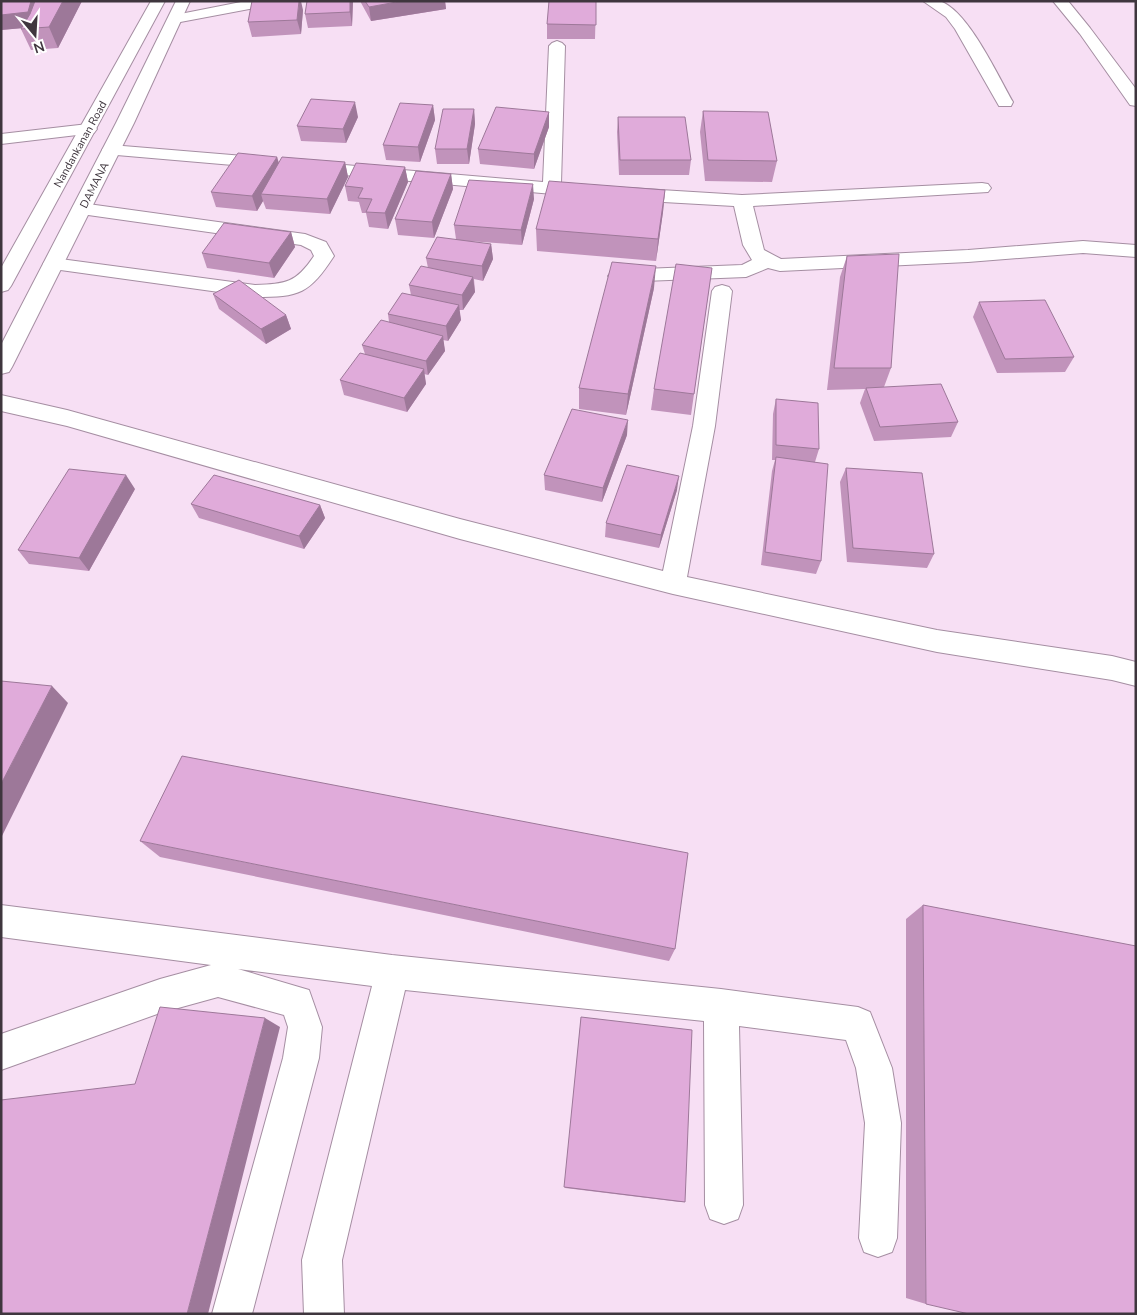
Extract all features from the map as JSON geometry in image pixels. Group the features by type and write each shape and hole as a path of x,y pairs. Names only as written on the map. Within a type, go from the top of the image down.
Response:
{"street":[{"name":"Nandankanan Road","path":"1,286 158,1"},
{"name":"DAMANA","path":"1,367 111,150 183,1"},
{"path":"175,18 271,1"},
{"path":"930,1 951,14 962,28 1005,102"},
{"path":"1060,1 1085,31 1136,101"},
{"path":"552,188 557,46"},
{"path":"1,139 88,129"},
{"path":"111,150 552,188 742,201 982,188"},
{"path":"742,201 752,244 758,255 766,261 780,265 968,256 1083,248 1136,251"},
{"path":"53,264 255,291 284,291 301,285 310,278 324,256 319,246 305,240 81,209"},
{"path":"615,276 736,272 746,271 766,261"},
{"path":"673,584 704,426 722,291"},
{"path":"1,403 67,418 460,529 673,584 937,641 1112,668 1136,674"},
{"path":"1,921 392,972 721,1006 858,1024 874,1068 883,1123 878,1238"},
{"path":"324,1314 322,1260 392,972"},
{"path":"1,1052 160,996 218,980 297,1002 305,1027 301,1058 232,1314"},
{"path":"721,1006 724,1205"}],"building":[{"path":"1,1 31,1 28,12 1,15"},
{"path":"35,1 63,1 49,27 21,29 30,14"},
{"path":"252,1 299,1 297,20 248,22"},
{"path":"307,1 350,1 350,12 305,14"},
{"path":"365,1 402,1 369,7"},
{"path":"549,1 596,1 596,25 547,24"},
{"path":"311,99 355,102 343,129 297,126"},
{"path":"400,103 433,105 418,147 383,145"},
{"path":"496,107 549,112 534,154 478,149"},
{"path":"443,109 474,109 467,149 435,149"},
{"path":"703,111 768,112 777,161 708,160"},
{"path":"618,117 685,117 691,160 620,160"},
{"path":"238,153 277,157 252,196 211,192"},
{"path":"282,157 345,162 327,199 261,194"},
{"path":"356,163 405,167 385,213 366,212 372,199 358,198 363,188 345,186"},
{"path":"416,171 451,174 432,222 395,219"},
{"path":"469,180 533,184 521,230 454,225"},
{"path":"549,181 665,190 658,239 536,229"},
{"path":"224,223 291,232 269,263 202,253"},
{"path":"437,237 491,244 482,266 426,258"},
{"path":"899,254 891,368 834,368 847,256"},
{"path":"612,262 656,266 628,394 579,388"},
{"path":"676,264 712,268 694,394 654,389"},
{"path":"421,266 473,277 462,295 409,285"},
{"path":"239,280 286,315 261,329 213,294"},
{"path":"402,293 459,305 446,326 388,314"},
{"path":"1045,300 1074,357 1005,359 979,302"},
{"path":"381,320 443,336 426,361 362,345"},
{"path":"360,353 424,369 404,398 340,380"},
{"path":"941,384 958,422 880,427 866,388"},
{"path":"776,399 818,403 819,449 776,445"},
{"path":"572,409 628,420 603,488 544,475"},
{"path":"776,457 828,464 821,561 765,552"},
{"path":"627,465 679,476 661,535 606,523"},
{"path":"846,468 922,473 934,554 853,548"},
{"path":"69,469 126,475 79,558 18,550"},
{"path":"214,475 320,505 299,536 191,504"},
{"path":"1,681 52,686 1,784"},
{"path":"182,756 688,853 675,949 140,841"},
{"path":"923,905 1136,946 1136,1314 969,1314 926,1304"},
{"path":"160,1007 265,1018 187,1314 1,1314 1,1100 135,1084"},
{"path":"581,1017 692,1030 685,1202 564,1187"}]}
